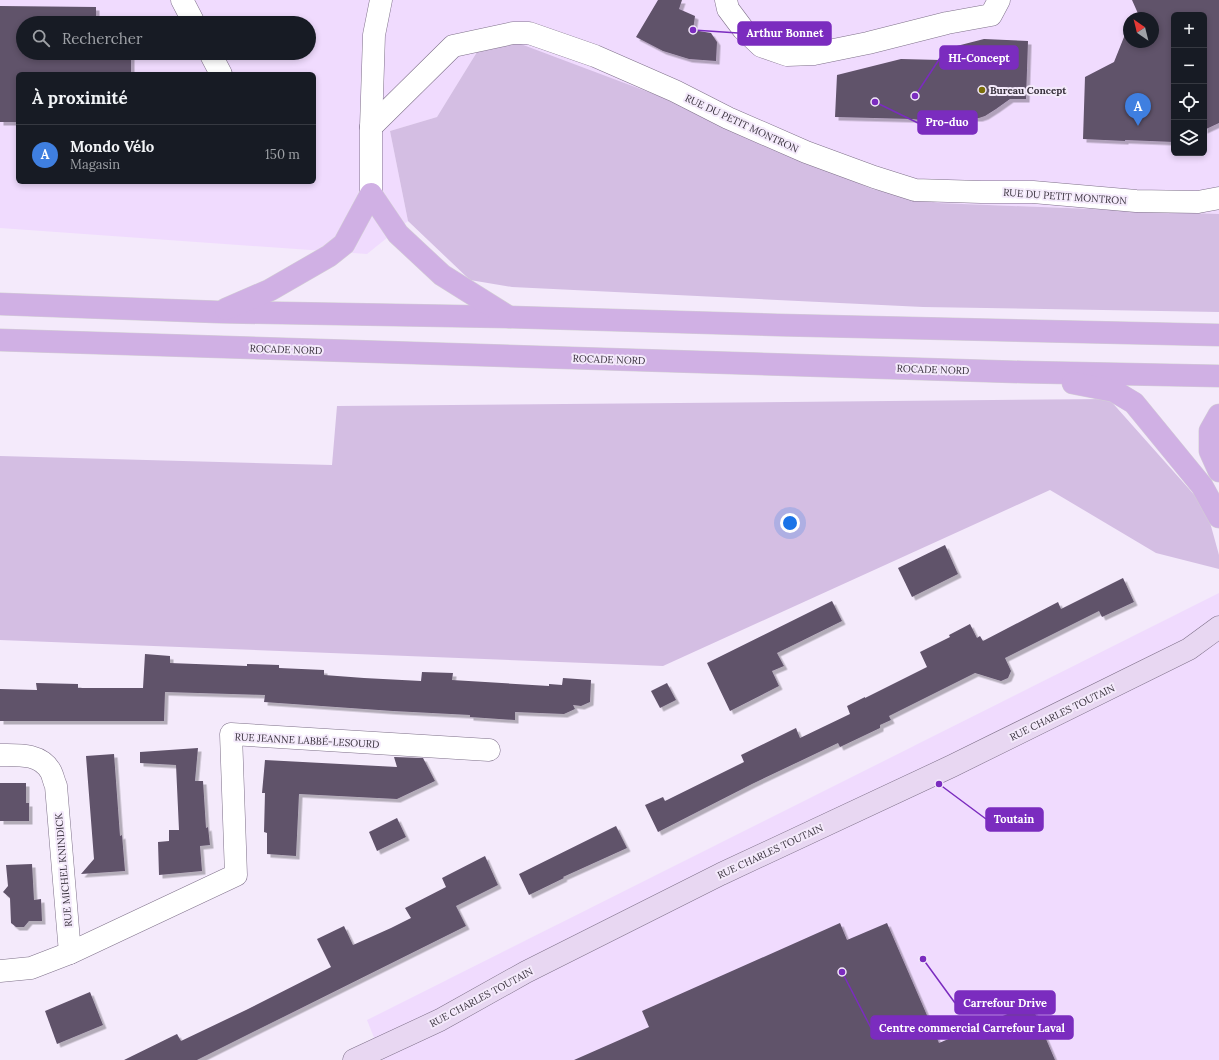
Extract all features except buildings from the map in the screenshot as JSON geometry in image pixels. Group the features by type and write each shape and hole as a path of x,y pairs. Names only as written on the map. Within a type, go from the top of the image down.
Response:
{"main road":[{"path":"219,312 270,290 329,256 344,244 371,194 398,234 442,275 509,317"},
{"path":"0,304 219,312 509,317 802,326 1219,335"},
{"name":"ROCADE NORD","path":"0,340 1021,372 1219,376"},
{"path":"1021,372 1114,391 1134,404 1202,486 1219,517"},
{"path":"1219,415 1210,431 1210,451 1219,471"}],"street":[{"path":"182,0 190,16"},
{"path":"371,194 371,127 374,35 381,0"},
{"path":"726,0 728,9 743,29 761,46 787,55 814,54 868,43 990,14 999,0"},
{"name":"RUE DU PETIT MONTRON","path":"371,127 453,46 513,33 529,33 595,56 675,91 728,118 806,152 874,177 915,190 1033,192 1136,201 1198,202 1219,198"},
{"path":"214,60 220,72"},
{"name":"RUE CHARLES TOUTAIN","path":"354,1060 440,1020 526,972 721,874 952,766 1189,649 1219,627"},
{"name":"RUE CHARLES TOUTAIN","path":"1189,649 1219,642"},
{"name":"RUE JEANNE LABBÉ-LESOURD","path":"70,953 236,875 231,734 489,750"},
{"name":"RUE MICHEL KNINDICK","path":"0,755 29,756 42,761 50,770 56,786 70,953"},
{"path":"0,971 31,968 70,953"}],"shaded area":[{"path":"0,0 1219,0 1219,214 938,203 872,189 659,96 477,52 437,117 390,131 408,221 367,254 0,228"},
{"path":"518,43 659,96 872,189 938,203 1219,214 1219,312 923,307 512,287 470,280 408,221 390,131 437,117 477,52"},
{"path":"1109,399 1206,508 1219,555 1219,569 1156,553 1050,490 663,666 0,640 0,456 332,465 337,406"},
{"path":"1219,593 1219,1060 383,1060 367,1020"}],"place":[{"name":"Arthur Bonnet","path":"693,30"},
{"name":"Bureau Concept","path":"982,90"},
{"name":"HI-Concept","path":"915,96"},
{"name":"Pro-duo","path":"875,102"},
{"name":"Mondo Vélo","path":"1138,126"},
{"name":"Toutain","path":"939,784"},
{"name":"Carrefour Drive","path":"923,959"},
{"name":"Centre commercial Carrefour Laval","path":"842,972"}]}
